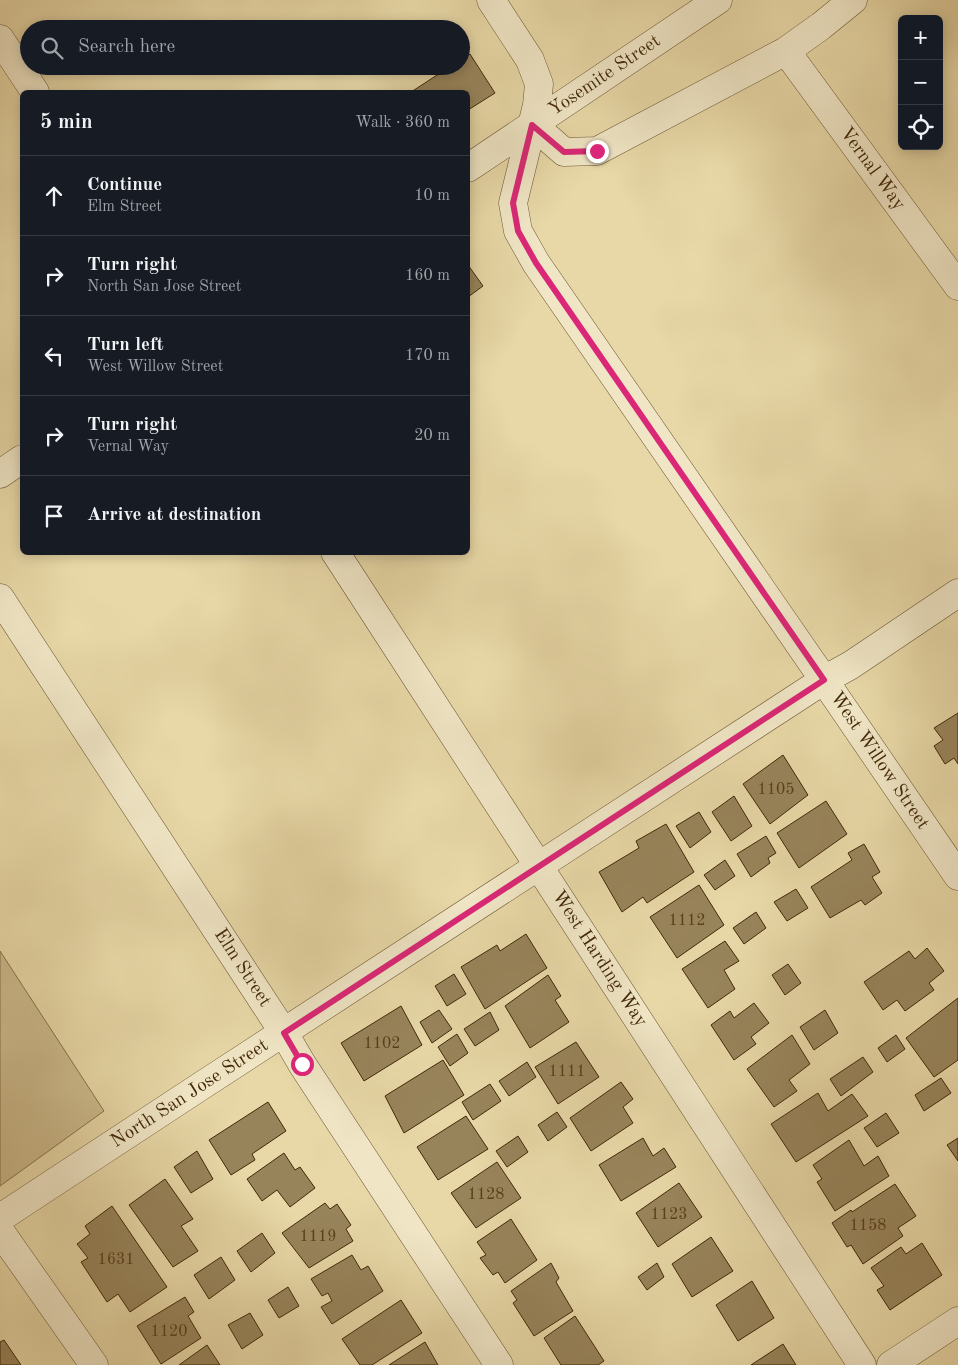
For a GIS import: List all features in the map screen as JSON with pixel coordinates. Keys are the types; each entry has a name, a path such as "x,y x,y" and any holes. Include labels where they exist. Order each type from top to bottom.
{"street":[{"name":"West Willow Street","path":"491,0 530,60 539,84 537,105 513,203 518,231 542,271 958,876"},
{"name":"Yosemite Street","path":"470,167 718,0"},
{"path":"532,125 564,152 597,151 786,51 853,0"},
{"path":"0,39 20,69"},
{"name":"Vernal Way","path":"786,51 958,286"},
{"path":"24,75 34,90"},
{"path":"0,474 20,460"},
{"name":"West Harding Way","path":"337,555 862,1365"},
{"name":"North San Jose Street","path":"0,1218 958,594"},
{"name":"Elm Street","path":"0,598 498,1365"},
{"path":"0,1231 94,1365"},
{"path":"891,1365 958,1321"}],"shaded area":[{"path":"0,951 104,1111 0,1186"}],"building":[{"path":"470,54 495,93 470,109 470,90 414,90 437,75 470,75"},
{"path":"470,268 483,286 470,296"},
{"path":"958,713 958,764 954,758 945,764 934,746 943,740 934,728"},
{"path":"783,755 808,795 770,824 743,784"},
{"path":"734,796 752,826 731,841 712,812"},
{"path":"826,801 847,834 799,868 777,833"},
{"path":"699,812 711,832 690,848 676,826"},
{"path":"666,824 694,872 647,903 643,897 622,912 599,872 639,848 636,841"},
{"path":"766,836 776,853 768,858 770,863 751,877 737,854"},
{"path":"864,844 880,872 872,877 882,893 865,905 861,900 830,918 811,887 852,860 848,853"},
{"path":"725,860 735,876 715,890 704,875"},
{"path":"699,885 724,925 677,958 650,917"},
{"path":"796,889 808,908 787,921 774,902"},
{"path":"756,912 766,928 744,944 733,928"},
{"path":"526,934 547,968 485,1009 461,967 497,945 500,951"},
{"path":"725,941 739,961 724,970 735,989 708,1008 682,969"},
{"path":"927,948 944,971 929,983 934,990 905,1011 897,1000 883,1010 864,982 909,951 915,959"},
{"path":"788,964 801,983 785,995 772,975"},
{"path":"454,974 466,994 447,1006 435,986"},
{"path":"548,975 561,996 555,1000 569,1022 530,1048 505,1006"},
{"path":"958,998 958,1060 934,1077 906,1038"},
{"path":"754,1003 769,1023 751,1037 756,1044 734,1060 711,1025 730,1011 734,1018"},
{"path":"401,1006 422,1045 364,1081 341,1043"},
{"path":"439,1010 452,1029 432,1043 420,1022"},
{"path":"825,1010 838,1033 814,1050 800,1027"},
{"path":"490,1012 499,1030 475,1046 464,1029"},
{"path":"457,1034 468,1053 450,1066 438,1047"},
{"path":"792,1035 810,1064 789,1080 797,1091 774,1107 747,1069"},
{"path":"896,1035 905,1049 887,1062 878,1048"},
{"path":"576,1042 599,1077 558,1104 535,1067"},
{"path":"863,1057 873,1072 841,1096 830,1079"},
{"path":"443,1060 464,1095 404,1133 385,1096"},
{"path":"527,1062 536,1077 509,1096 499,1081"},
{"path":"941,1078 951,1093 924,1111 915,1095"},
{"path":"621,1082 633,1099 623,1107 633,1123 591,1151 570,1118"},
{"path":"490,1084 501,1101 473,1120 462,1102"},
{"path":"818,1093 828,1111 852,1094 868,1116 796,1162 771,1124"},
{"path":"268,1102 286,1131 252,1154 255,1160 231,1175 209,1140"},
{"path":"557,1112 567,1127 548,1141 538,1125"},
{"path":"886,1113 899,1133 877,1147 864,1128"},
{"path":"466,1116 488,1149 438,1180 417,1147"},
{"path":"518,1136 528,1152 507,1167 496,1151"},
{"path":"643,1138 653,1156 664,1148 676,1167 621,1201 599,1165"},
{"path":"958,1138 958,1161 947,1145"},
{"path":"849,1140 864,1166 878,1156 889,1176 835,1211 817,1182 822,1179 813,1165"},
{"path":"197,1151 213,1179 191,1193 174,1167"},
{"path":"284,1153 295,1170 300,1167 315,1188 290,1207 277,1190 262,1201 247,1179"},
{"path":"497,1162 521,1198 476,1228 451,1193"},
{"path":"165,1179 193,1219 181,1226 198,1251 173,1267 129,1205"},
{"path":"679,1183 702,1217 658,1247 636,1213"},
{"path":"895,1184 916,1216 898,1228 903,1236 863,1264 851,1245 847,1247 832,1223"},
{"path":"325,1203 330,1209 337,1204 351,1225 346,1229 353,1241 309,1268 282,1233"},
{"path":"112,1206 167,1287 130,1312 118,1294 107,1302 81,1262 88,1258 77,1244 90,1234 85,1226"},
{"path":"511,1219 537,1260 505,1283 498,1272 493,1275 480,1258 486,1255 477,1242"},
{"path":"262,1233 275,1253 251,1272 237,1251"},
{"path":"711,1237 733,1271 692,1297 672,1264"},
{"path":"922,1243 942,1275 890,1310 877,1290 884,1286 871,1268 901,1247 906,1254"},
{"path":"352,1255 361,1270 368,1266 383,1291 332,1324 321,1307 332,1301 328,1293 322,1296 311,1279"},
{"path":"221,1257 235,1280 209,1299 194,1275"},
{"path":"551,1263 559,1278 556,1282 573,1311 534,1336 513,1303 517,1300 511,1291"},
{"path":"657,1263 664,1277 647,1290 638,1277"},
{"path":"752,1281 774,1318 738,1341 716,1305"},
{"path":"288,1287 299,1306 279,1318 268,1300"},
{"path":"185,1297 194,1312 188,1316 201,1338 161,1364 137,1326"},
{"path":"401,1300 422,1333 372,1365 360,1365 342,1339"},
{"path":"250,1313 263,1335 242,1349 228,1325"},
{"path":"575,1316 604,1361 598,1365 561,1365 544,1338"},
{"path":"4,1340 21,1365 0,1365 0,1342"},
{"path":"425,1342 438,1365 389,1365"},
{"path":"783,1344 796,1365 751,1365"},
{"path":"207,1345 220,1365 179,1365"}],"route":[{"path":"302,1064 284,1033 824,680 536,263 518,231 513,203 532,125 564,152 597,151"}]}
